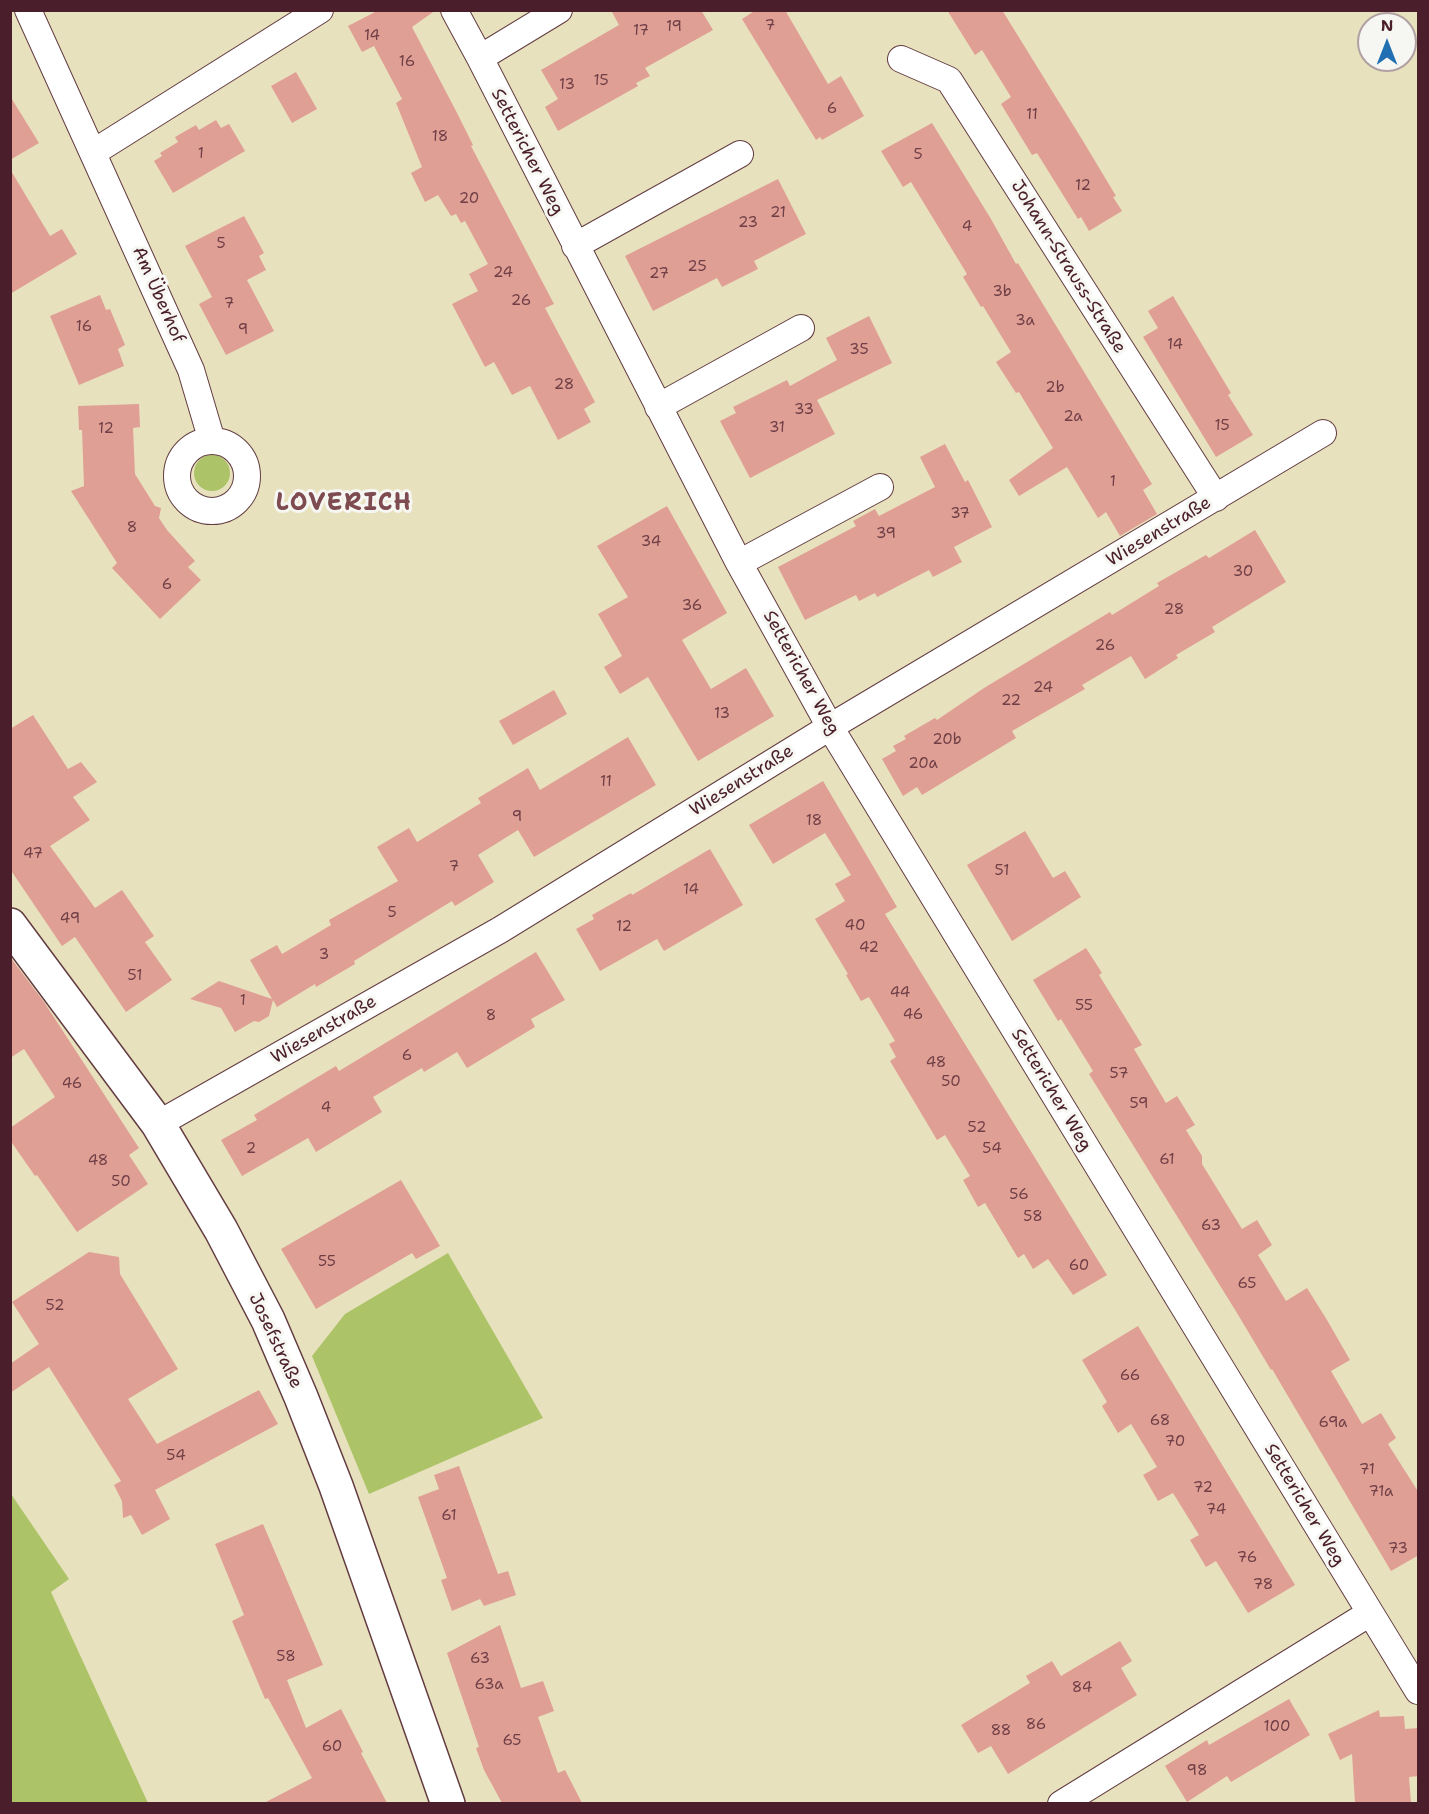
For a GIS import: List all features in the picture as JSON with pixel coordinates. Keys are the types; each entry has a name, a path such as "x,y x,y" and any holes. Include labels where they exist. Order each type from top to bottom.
{"street":[{"name":"Am Überhof","path":"28,10 191,370 212,441"},
{"path":"94,152 320,10"},
{"name":"Settericher Weg","path":"454,10 739,563 830,727 1419,1691"},
{"path":"480,58 559,10"},
{"name":"Johann-Strauss-Straße","path":"901,59 949,80 1216,498"},
{"path":"575,246 740,154"},
{"path":"658,407 801,328"},
{"name":"Wiesenstraße","path":"158,1124 500,930 830,727 1323,433"},
{"path":"739,563 880,487"},
{"name":"Josefstraße","path":"10,925 158,1124 221,1230 268,1320 297,1386 336,1486 448,1803"},
{"path":"1061,1803 1370,1613"}],"green space":[{"path":"212,455 225,460 230,473 225,486 212,491 199,486 194,473 199,460"},
{"path":"448,1253 543,1418 369,1494 312,1356 345,1314"},
{"path":"11,1494 69,1579 51,1592 148,1803 11,1803"}],"building":[{"path":"379,10 436,10 412,27 554,304 545,308 595,402 584,409 591,422 558,440 530,386 512,395 494,362 485,367 452,304 478,291 469,274 488,264 465,221 461,223 456,214 451,216 438,195 425,202 411,173 422,167 396,103 402,99 374,46 362,52 348,26"},
{"path":"611,10 701,10 713,30 645,68 650,76 636,83 638,86 558,131 545,107 558,99 541,70 619,25"},
{"path":"756,10 785,10 828,84 841,76 864,116 822,140 820,137 816,140 742,19"},
{"path":"947,10 1002,10 1116,196 1113,197 1122,211 1089,231 1081,217 1078,219 1037,153 1032,155 1001,104 1011,97 982,50 975,55"},
{"path":"296,72 317,109 292,123 271,86"},
{"path":"10,96 39,143 10,160"},
{"path":"216,120 221,128 229,124 245,151 173,193 154,161 162,156 160,153 178,142 175,137 196,125 199,130"},
{"path":"932,123 1152,484 1143,490 1157,514 1120,536 1106,512 1098,518 1067,467 1019,496 1009,480 1053,448 1019,392 1016,393 996,362 1011,352 963,277 967,274 911,182 903,187 881,151"},
{"path":"10,169 50,236 62,229 77,254 10,294"},
{"path":"778,179 806,234 754,261 758,269 722,287 717,278 653,311 625,256"},
{"path":"244,216 264,253 259,256 266,270 247,280 274,331 226,355 199,304 212,297 185,246"},
{"path":"100,295 106,310 110,309 125,345 118,349 124,366 79,385 50,316"},
{"path":"1173,296 1231,393 1228,395 1253,435 1216,457 1143,337 1158,328 1148,311"},
{"path":"869,316 892,363 817,400 835,434 750,478 720,421 736,413 733,407 787,380 790,386 837,360 826,338"},
{"path":"139,404 140,427 133,428 135,474 155,506 161,508 159,518 167,530 195,561 188,567 201,580 160,619 112,568 117,563 71,491 84,486 82,430 79,430 78,406"},
{"path":"945,444 965,482 968,480 992,527 954,547 962,562 933,577 929,570 877,597 875,593 859,601 856,595 805,620 778,567 856,526 853,521 875,509 879,516 935,487 920,457"},
{"path":"667,506 727,613 682,640 711,689 746,668 774,716 698,761 648,677 620,694 604,667 622,656 598,614 628,597 597,546"},
{"path":"1255,530 1286,582 1212,627 1215,632 1176,655 1178,658 1145,679 1131,656 1082,685 1085,689 1012,731 1016,738 922,795 917,787 903,796 882,759 896,751 893,746 906,739 904,736 935,718 937,720 984,688 1110,612 1112,615 1159,586 1157,583 1206,555 1209,558"},
{"path":"554,690 567,714 513,745 499,721"},
{"path":"33,715 68,769 81,762 97,782 73,797 90,820 50,846 95,908 122,890 154,936 145,942 172,980 126,1012 75,937 62,946 10,869 10,729"},
{"path":"628,737 656,785 534,857 518,830 478,855 494,882 455,906 452,901 316,987 315,984 277,1007 273,1000 269,1016 259,1022 254,1021 235,1032 221,1008 190,999 219,981 272,999 250,960 277,945 282,954 331,925 329,920 398,881 377,847 409,828 417,842 481,803 478,798 528,768 540,790"},
{"path":"823,781 897,907 885,914 1107,1275 1073,1295 1048,1259 1033,1269 1024,1254 1018,1258 985,1203 978,1207 963,1180 970,1176 945,1135 937,1140 890,1061 896,1057 889,1044 895,1041 869,997 861,1001 846,975 848,974 815,919 845,901 835,884 851,875 825,833 773,864 749,825"},
{"path":"1025,831 1053,878 1065,871 1081,897 1012,941 967,865"},
{"path":"710,849 743,905 664,951 657,939 600,971 576,929 594,919 592,915 631,893 632,895"},
{"path":"1086,948 1102,973 1099,975 1142,1045 1134,1049 1166,1103 1177,1096 1195,1125 1186,1130 1202,1156 1202,1164 1242,1229 1257,1220 1272,1245 1258,1255 1286,1301 1307,1288 1327,1320 1350,1360 1331,1371 1362,1424 1381,1413 1396,1438 1388,1444 1419,1493 1419,1555 1391,1571 1272,1369 1089,1074 1093,1071 1061,1019 1058,1021 1033,980"},
{"path":"536,952 565,1000 531,1019 535,1027 467,1068 457,1052 424,1072 422,1068 373,1097 382,1112 316,1152 308,1138 242,1176 221,1140 257,1120 254,1115 336,1066 339,1071"},
{"path":"10,957 44,1002 139,1148 129,1155 148,1184 77,1232 10,1140 10,1128 55,1097 24,1049 10,1058"},
{"path":"401,1180 440,1246 416,1259 412,1253 316,1309 281,1249"},
{"path":"89,1252 119,1257 120,1274 178,1369 128,1399 157,1444 259,1390 278,1424 155,1490 170,1519 142,1535 131,1515 123,1518 122,1501 114,1485 121,1481 49,1367 10,1393 10,1364 39,1344 12,1302"},
{"path":"1138,1326 1295,1585 1248,1613 1216,1561 1206,1567 1190,1540 1199,1535 1173,1493 1158,1501 1143,1475 1157,1467 1131,1424 1118,1433 1102,1406 1107,1402 1082,1360"},
{"path":"459,1466 498,1574 508,1571 516,1595 484,1606 480,1599 452,1611 441,1580 447,1578 418,1497 439,1489 434,1475"},
{"path":"263,1524 323,1665 287,1680 306,1728 341,1709 387,1803 264,1803 312,1778 268,1698 265,1699 232,1621 244,1615 215,1544"},
{"path":"500,1625 521,1688 543,1681 554,1711 538,1717 558,1773 565,1770 582,1803 502,1803 484,1770 476,1748 479,1747 447,1653"},
{"path":"1120,1641 1132,1661 1121,1668 1137,1695 1008,1774 991,1746 978,1753 961,1725 1030,1683 1026,1676 1052,1661 1061,1676"},
{"path":"1289,1699 1310,1735 1231,1782 1227,1776 1187,1802 1165,1766 1207,1740 1209,1745"},
{"path":"1379,1710 1380,1717 1404,1716 1405,1729 1419,1728 1419,1776 1409,1777 1411,1803 1355,1803 1352,1754 1340,1760 1328,1734"}],"district":[{"name":"LOVERICH","path":"344,504"}]}
